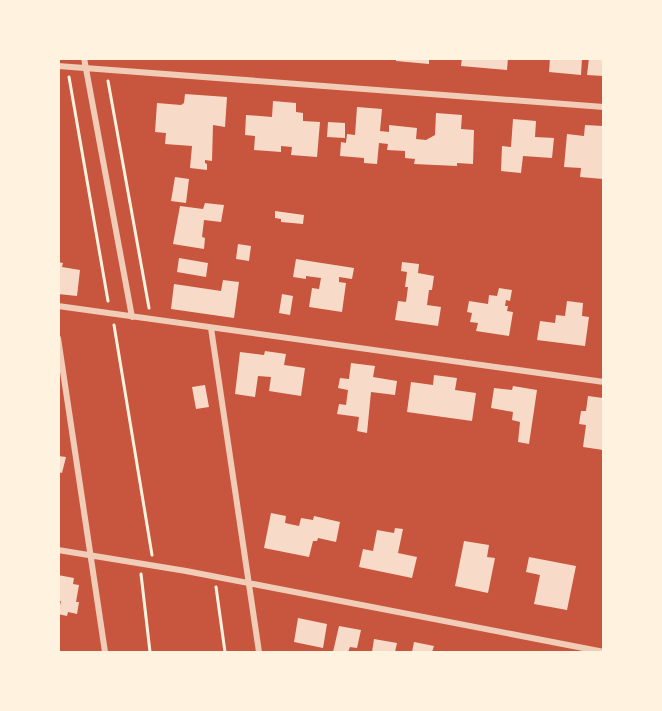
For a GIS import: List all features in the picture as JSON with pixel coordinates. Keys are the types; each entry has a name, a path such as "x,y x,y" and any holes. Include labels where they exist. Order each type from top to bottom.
{"street":[{"path":"84,58 132,317"},
{"path":"58,66 603,107"},
{"path":"58,306 603,382"},
{"path":"211,328 259,652"},
{"path":"58,339 105,652"},
{"path":"58,550 250,583 603,652"}],"path":[{"path":"67,67 106,295 112,314 154,566"},
{"path":"106,69 151,320"},
{"path":"139,564 150,652"},
{"path":"215,577 225,652"}],"building":[{"path":"396,58 429,58 429,64 396,61"},
{"path":"462,58 508,58 507,70 461,66"},
{"path":"550,58 582,58 581,75 549,72"},
{"path":"589,58 603,58 603,76 587,75"},
{"path":"185,94 227,97 225,127 213,125 212,161 205,160 207,170 190,168 192,146 165,144 166,133 155,132 157,103 181,105 184,103"},
{"path":"273,101 296,103 296,112 303,113 303,121 320,122 317,157 291,155 292,147 281,146 281,152 254,150 255,136 245,135 246,115 272,117"},
{"path":"357,107 382,109 380,131 389,132 389,125 417,128 416,139 426,140 435,135 436,113 462,115 461,129 474,130 473,164 457,163 457,166 414,164 415,159 405,158 405,151 387,150 388,144 379,143 377,164 364,163 364,158 340,156 341,142 346,143 347,134 355,135"},
{"path":"513,119 536,121 535,137 554,138 552,158 523,156 521,173 501,171 502,146 511,147"},
{"path":"328,122 345,123 345,138 327,137"},
{"path":"585,125 603,126 603,179 580,177 581,168 564,167 567,134 584,136"},
{"path":"175,177 189,179 186,203 171,201"},
{"path":"205,203 224,205 221,222 204,220 202,237 205,238 204,249 173,244 180,206 203,209"},
{"path":"275,211 304,215 303,224 281,222 281,219 275,218"},
{"path":"238,244 251,246 249,261 236,259"},
{"path":"179,258 208,263 206,277 177,272"},
{"path":"296,259 354,268 352,279 339,277 339,282 346,283 342,312 309,307 312,288 319,289 321,278 293,277"},
{"path":"58,262 63,263 62,267 80,270 77,296 58,294"},
{"path":"402,262 419,264 418,273 434,276 427,305 441,307 438,326 395,320 398,301 406,302 408,287 405,287 407,272 401,271"},
{"path":"223,280 239,282 234,318 171,309 174,284 221,291"},
{"path":"499,288 512,290 510,301 506,300 505,306 508,306 507,311 513,312 509,336 476,331 478,323 470,322 472,313 467,312 469,301 488,304 489,295 497,296"},
{"path":"282,294 293,296 290,315 279,313"},
{"path":"567,301 583,303 582,316 589,317 585,346 537,340 540,321 555,323 556,315 565,316"},
{"path":"265,351 286,354 284,365 305,368 301,396 269,391 271,377 258,376 255,397 235,394 240,352 264,355"},
{"path":"351,363 375,366 373,377 397,381 395,395 371,392 367,433 357,431 359,417 337,414 339,404 346,405 348,390 338,388 340,378 349,379"},
{"path":"434,375 457,378 455,390 476,393 472,421 407,412 411,382 433,385"},
{"path":"205,385 209,407 196,409 192,387"},
{"path":"513,386 537,390 529,444 518,442 520,422 512,420 513,412 491,408 494,388 512,390"},
{"path":"588,396 603,398 603,450 583,447 586,425 579,424 581,411 586,411"},
{"path":"58,456 66,457 62,473 58,472"},
{"path":"271,513 286,516 285,523 299,526 301,518 313,520 314,516 340,522 336,542 318,538 317,541 313,541 309,557 264,548"},
{"path":"395,528 403,529 398,553 417,557 412,578 359,567 363,549 373,551 377,530 394,533"},
{"path":"464,541 489,545 487,557 495,558 488,593 455,586"},
{"path":"529,557 576,566 567,610 534,604 540,575 526,572"},
{"path":"58,575 74,578 73,584 79,585 76,602 79,602 77,614 68,612 67,616 58,614 61,601 58,601"},
{"path":"298,618 327,624 323,648 294,642"},
{"path":"339,626 361,630 357,648 350,647 348,652 333,652"},
{"path":"374,639 397,643 395,652 372,652"},
{"path":"414,642 434,646 432,652 412,652"}]}
